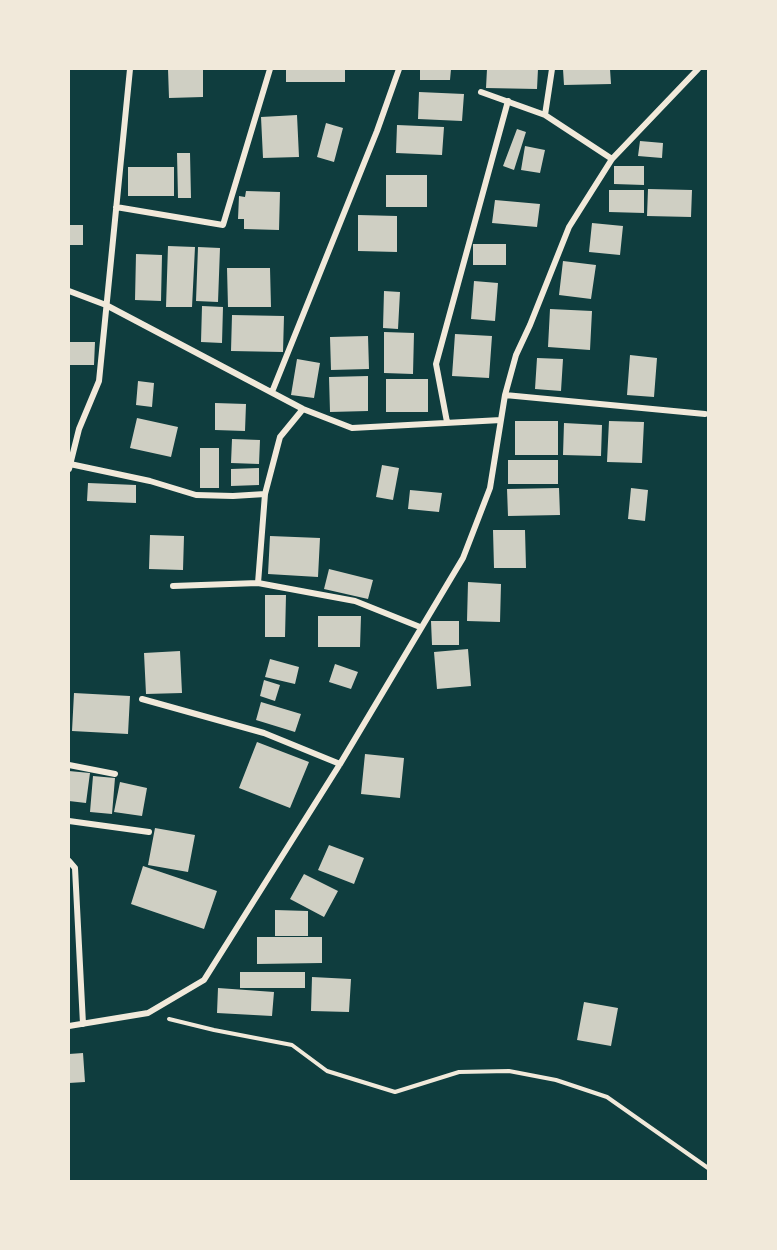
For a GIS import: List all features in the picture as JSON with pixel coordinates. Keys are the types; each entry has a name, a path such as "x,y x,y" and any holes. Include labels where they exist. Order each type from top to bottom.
{"street":[{"path":"130,69 99,381 79,429 70,467 150,481 196,495 265,494"},
{"path":"116,207 223,225 270,69"},
{"path":"272,392 377,131 399,69"},
{"path":"546,115 552,69"},
{"path":"69,1026 148,1013 204,980 340,764 463,558 490,488 505,395 516,355 569,227 612,159 698,69"},
{"path":"481,92 546,115 612,159"},
{"path":"447,422 436,364 508,101"},
{"path":"69,291 106,305 303,409 352,428 501,420"},
{"path":"505,395 705,414"},
{"path":"258,583 265,494 280,437 303,409"},
{"path":"173,586 258,583 355,601 420,627"},
{"path":"142,699 264,733 340,764"},
{"path":"69,765 115,774"},
{"path":"69,821 149,832"},
{"path":"69,861 75,868 83,1024"}],"path":[{"path":"148,1013 214,1030 292,1045 327,1071 395,1092 459,1072 509,1071 556,1080 608,1097 708,1168"}],"building":[{"path":"168,69 203,69 203,97 169,98"},
{"path":"286,69 345,69 345,82 286,82"},
{"path":"420,69 451,69 450,80 420,80"},
{"path":"487,69 538,69 537,89 486,88"},
{"path":"563,69 610,69 611,84 564,85"},
{"path":"419,92 464,94 462,121 418,119"},
{"path":"297,115 299,157 263,158 261,117"},
{"path":"326,123 343,128 334,162 317,157"},
{"path":"397,125 444,127 442,155 396,153"},
{"path":"517,129 526,132 514,170 503,166"},
{"path":"640,141 663,143 662,158 638,156"},
{"path":"525,146 545,150 540,173 521,170"},
{"path":"177,153 190,153 191,198 178,198"},
{"path":"614,166 644,166 644,185 614,184"},
{"path":"128,167 174,167 174,196 128,196"},
{"path":"386,175 427,175 427,207 386,207"},
{"path":"648,189 692,190 691,217 647,216"},
{"path":"609,190 644,190 644,213 609,212"},
{"path":"246,191 280,192 279,230 244,229 244,219 238,219 239,196 245,197"},
{"path":"495,200 540,204 537,227 492,223"},
{"path":"358,215 397,216 397,252 358,251"},
{"path":"592,223 623,226 620,255 589,252"},
{"path":"69,225 83,225 83,245 69,245"},
{"path":"473,244 506,244 506,265 473,265"},
{"path":"168,246 195,247 192,307 166,307"},
{"path":"198,247 220,248 218,302 196,301"},
{"path":"136,254 162,255 161,301 135,300"},
{"path":"563,261 596,265 591,299 559,295"},
{"path":"227,268 270,268 271,307 228,307"},
{"path":"474,281 498,283 495,321 471,319"},
{"path":"384,291 400,292 398,329 383,328"},
{"path":"202,306 223,307 222,343 201,342"},
{"path":"550,309 592,311 590,350 548,347"},
{"path":"232,315 284,316 283,352 231,351"},
{"path":"384,332 414,333 413,374 384,373"},
{"path":"455,334 492,336 489,378 452,376"},
{"path":"368,336 369,369 331,370 330,337"},
{"path":"69,342 95,342 94,365 69,365"},
{"path":"630,355 657,358 654,397 627,395"},
{"path":"537,358 563,359 561,391 535,389"},
{"path":"297,359 320,363 314,398 291,395"},
{"path":"368,376 368,411 330,412 329,377"},
{"path":"386,379 428,379 428,412 386,412"},
{"path":"138,381 154,383 152,407 136,405"},
{"path":"215,403 246,404 245,431 215,430"},
{"path":"137,418 178,427 171,457 130,448"},
{"path":"515,421 558,421 558,455 515,455"},
{"path":"609,421 644,422 642,463 607,462"},
{"path":"564,423 602,425 601,456 563,455"},
{"path":"232,439 260,440 259,464 231,463"},
{"path":"200,448 219,448 219,488 200,488"},
{"path":"508,460 558,460 558,484 508,484"},
{"path":"382,465 399,468 393,500 376,497"},
{"path":"259,468 259,485 231,486 231,469"},
{"path":"88,483 136,485 136,503 87,501"},
{"path":"559,488 560,515 508,516 507,489"},
{"path":"631,488 648,490 645,521 628,519"},
{"path":"410,490 442,493 439,512 408,509"},
{"path":"493,530 525,530 526,568 494,568"},
{"path":"150,535 184,536 183,570 149,569"},
{"path":"270,536 320,538 318,577 268,574"},
{"path":"329,569 373,580 368,599 324,589"},
{"path":"468,582 501,584 500,622 467,621"},
{"path":"265,595 286,595 285,637 265,637"},
{"path":"318,616 361,616 360,647 318,647"},
{"path":"431,621 459,621 459,645 432,645"},
{"path":"468,649 471,686 437,689 434,652"},
{"path":"180,651 182,693 146,694 144,653"},
{"path":"270,659 299,667 295,684 265,677"},
{"path":"335,664 358,672 351,689 329,682"},
{"path":"264,680 280,685 275,701 260,696"},
{"path":"74,693 130,696 128,734 72,731"},
{"path":"261,702 301,714 295,732 256,720"},
{"path":"257,742 309,762 290,808 239,788"},
{"path":"365,754 404,758 400,798 361,794"},
{"path":"69,771 90,773 86,803 69,801"},
{"path":"93,776 115,778 112,814 90,812"},
{"path":"120,782 147,788 142,816 114,812"},
{"path":"155,828 195,835 188,872 148,865"},
{"path":"329,845 364,858 354,884 318,870"},
{"path":"143,866 217,891 204,929 131,904"},
{"path":"304,874 338,891 324,917 290,899"},
{"path":"275,910 308,911 308,936 275,936"},
{"path":"257,937 322,937 322,963 257,964"},
{"path":"240,972 305,972 305,988 240,988"},
{"path":"312,977 351,979 349,1012 311,1011"},
{"path":"218,988 274,992 272,1016 217,1013"},
{"path":"584,1002 618,1008 611,1046 577,1040"},
{"path":"83,1053 85,1082 69,1083 69,1054"}]}
